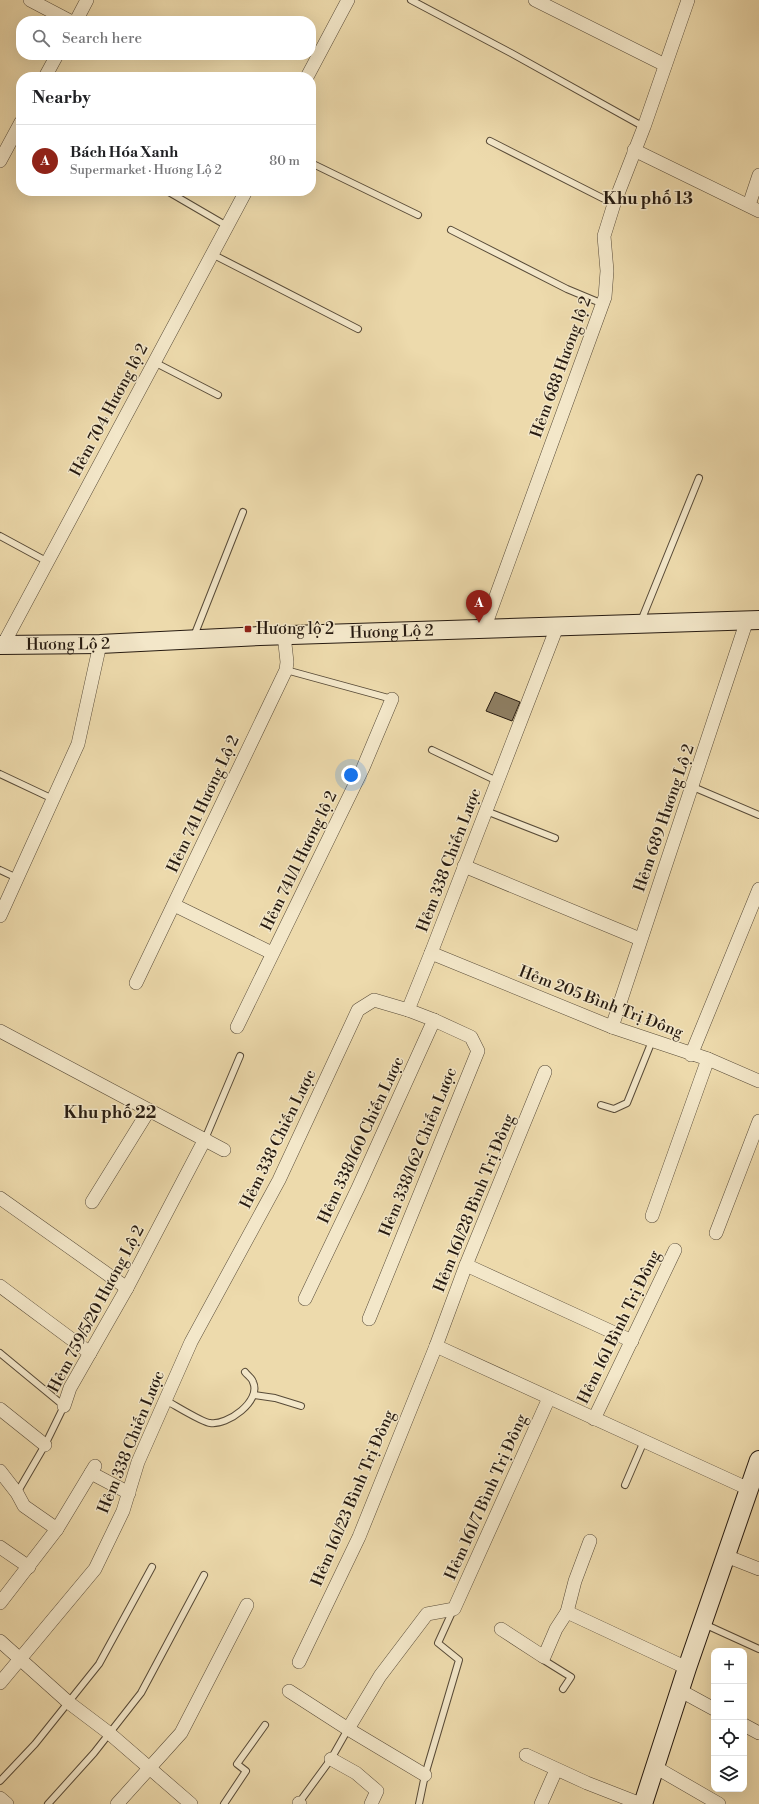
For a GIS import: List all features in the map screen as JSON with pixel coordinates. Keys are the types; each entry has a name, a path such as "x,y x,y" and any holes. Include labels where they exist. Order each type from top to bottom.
{"main road":[{"name":"Hương Lộ 2","path":"2,645 100,644 284,635 753,620"},
{"path":"642,1804 759,1460"}],"street":[{"path":"30,0 60,16"},
{"path":"79,16 87,0"},
{"path":"316,59 348,0"},
{"path":"535,0 665,65"},
{"name":"Hẻm 688 Hương lộ 2","path":"484,629 606,297 607,271 604,236 614,204 644,127 688,0"},
{"path":"48,72 54,60"},
{"path":"309,72 315,60"},
{"path":"0,161 16,131"},
{"path":"634,150 754,208 759,175"},
{"name":"Hẻm 704 Hương lộ 2","path":"2,645 48,562 243,196"},
{"name":"Hẻm 689 Hương Lộ 2","path":"612,1027 640,939 753,620"},
{"name":"Hẻm 338 Chiến Lược","path":"0,1683 94,1569 123,1511 138,1462 191,1342 279,1180 358,1010 374,1000 408,1010 557,627"},
{"name":"Hẻm 741 Hương Lộ 2","path":"136,983 286,670 287,662 284,635"},
{"path":"0,916 78,744 100,644"},
{"name":"Hẻm 741/1 Hương lộ 2","path":"237,1027 363,768 392,699"},
{"path":"464,866 640,939"},
{"path":"691,1055 759,889"},
{"path":"174,905 272,953"},
{"name":"Hẻm 205 Bình Trị Đông","path":"431,953 612,1027 708,1060 759,1081"},
{"path":"408,1010 434,1020"},
{"name":"Hẻm 338/160 Chiến Lược","path":"305,1299 358,1188 434,1020"},
{"name":"Hẻm 338/162 Chiến Lược","path":"369,1319 478,1051 471,1037 434,1020"},
{"path":"0,1031 224,1150"},
{"path":"652,1216 708,1060"},
{"name":"Hẻm 161/28 Bình Trị Đông","path":"436,1346 466,1265 545,1072"},
{"path":"92,1202 149,1110"},
{"path":"716,1233 759,1120"},
{"name":"Hẻm 759/5/20 Hương Lộ 2","path":"64,1406 70,1388 126,1288 205,1139"},
{"path":"0,1198 126,1288"},
{"name":"Hẻm 161 Bình Trị Đông","path":"594,1419 675,1250"},
{"path":"466,1265 632,1341"},
{"path":"0,1286 90,1353"},
{"name":"Hẻm 161 Bình Trị Đông","path":"436,1346 749,1489"},
{"name":"Hẻm 161/23 Bình Trị Đông","path":"299,1662 359,1537 436,1346"},
{"name":"Hẻm 161/7 Bình Trị Đông","path":"454,1609 549,1398"},
{"path":"0,1409 45,1445"},
{"path":"0,1603 57,1529 93,1470 129,1493"},
{"path":"0,1471 17,1493 24,1506 57,1529"},
{"path":"501,1629 544,1656 556,1629 567,1612 575,1581 590,1541"},
{"path":"0,1547 29,1567"},
{"path":"726,1556 759,1569"},
{"path":"117,1804 181,1733 247,1605"},
{"path":"348,1729 380,1676 427,1614 454,1609"},
{"path":"567,1612 687,1668"},
{"path":"0,1641 68,1702 109,1734 191,1804"},
{"path":"289,1691 348,1729 425,1775"},
{"path":"681,1691 711,1707"},
{"path":"747,1727 759,1733"},
{"path":"526,1755 556,1770 642,1804"},
{"path":"331,1759 356,1773 377,1791 371,1804"},
{"path":"655,1767 719,1804"},
{"path":"541,1804 556,1770"},
{"path":"0,1798 7,1804"}],"lane":[{"path":"411,0 512,53 644,127"},
{"path":"490,141 614,204"},
{"path":"316,165 418,215"},
{"path":"176,196 227,226"},
{"path":"451,230 567,289 603,304"},
{"path":"212,254 358,329"},
{"path":"154,362 218,395"},
{"path":"639,624 699,478"},
{"path":"192,640 243,512"},
{"path":"0,536 48,562"},
{"name":"Hẻm 741/1 Hương lộ 2","path":"286,670 392,699"},
{"path":"432,750 497,781"},
{"path":"0,774 53,799"},
{"path":"693,787 759,815"},
{"path":"486,811 555,838"},
{"path":"0,870 17,878"},
{"path":"601,1105 614,1109 627,1103 652,1041"},
{"path":"205,1139 240,1056"},
{"path":"0,1354 64,1406"},
{"path":"166,1400 210,1424 229,1419 244,1409 254,1395 254,1382 245,1372"},
{"path":"254,1395 275,1398 301,1406"},
{"name":"Hẻm 759/5/20 Hương Lộ 2","path":"17,1493 45,1445 64,1406"},
{"path":"625,1485 644,1441"},
{"path":"0,1782 35,1744 99,1664 152,1568"},
{"path":"48,1804 94,1753 141,1693 204,1575"},
{"path":"419,1804 425,1775 459,1660 438,1643 454,1609"},
{"path":"703,1623 759,1649"},
{"path":"544,1656 542,1660 571,1677 563,1689"},
{"path":"224,1804 246,1771 237,1764 266,1725"},
{"path":"299,1804 331,1759 348,1729"}],"building":[{"path":"495,692 520,702 512,721 486,711"}],"place":[{"name":"Bách Hóa Xanh","path":"479,623"},
{"name":"Hương lộ 2","path":"248,629"}],"district":[{"name":"Khu phố 13","path":"648,199"},
{"name":"Khu phố 22","path":"110,1113"}]}
